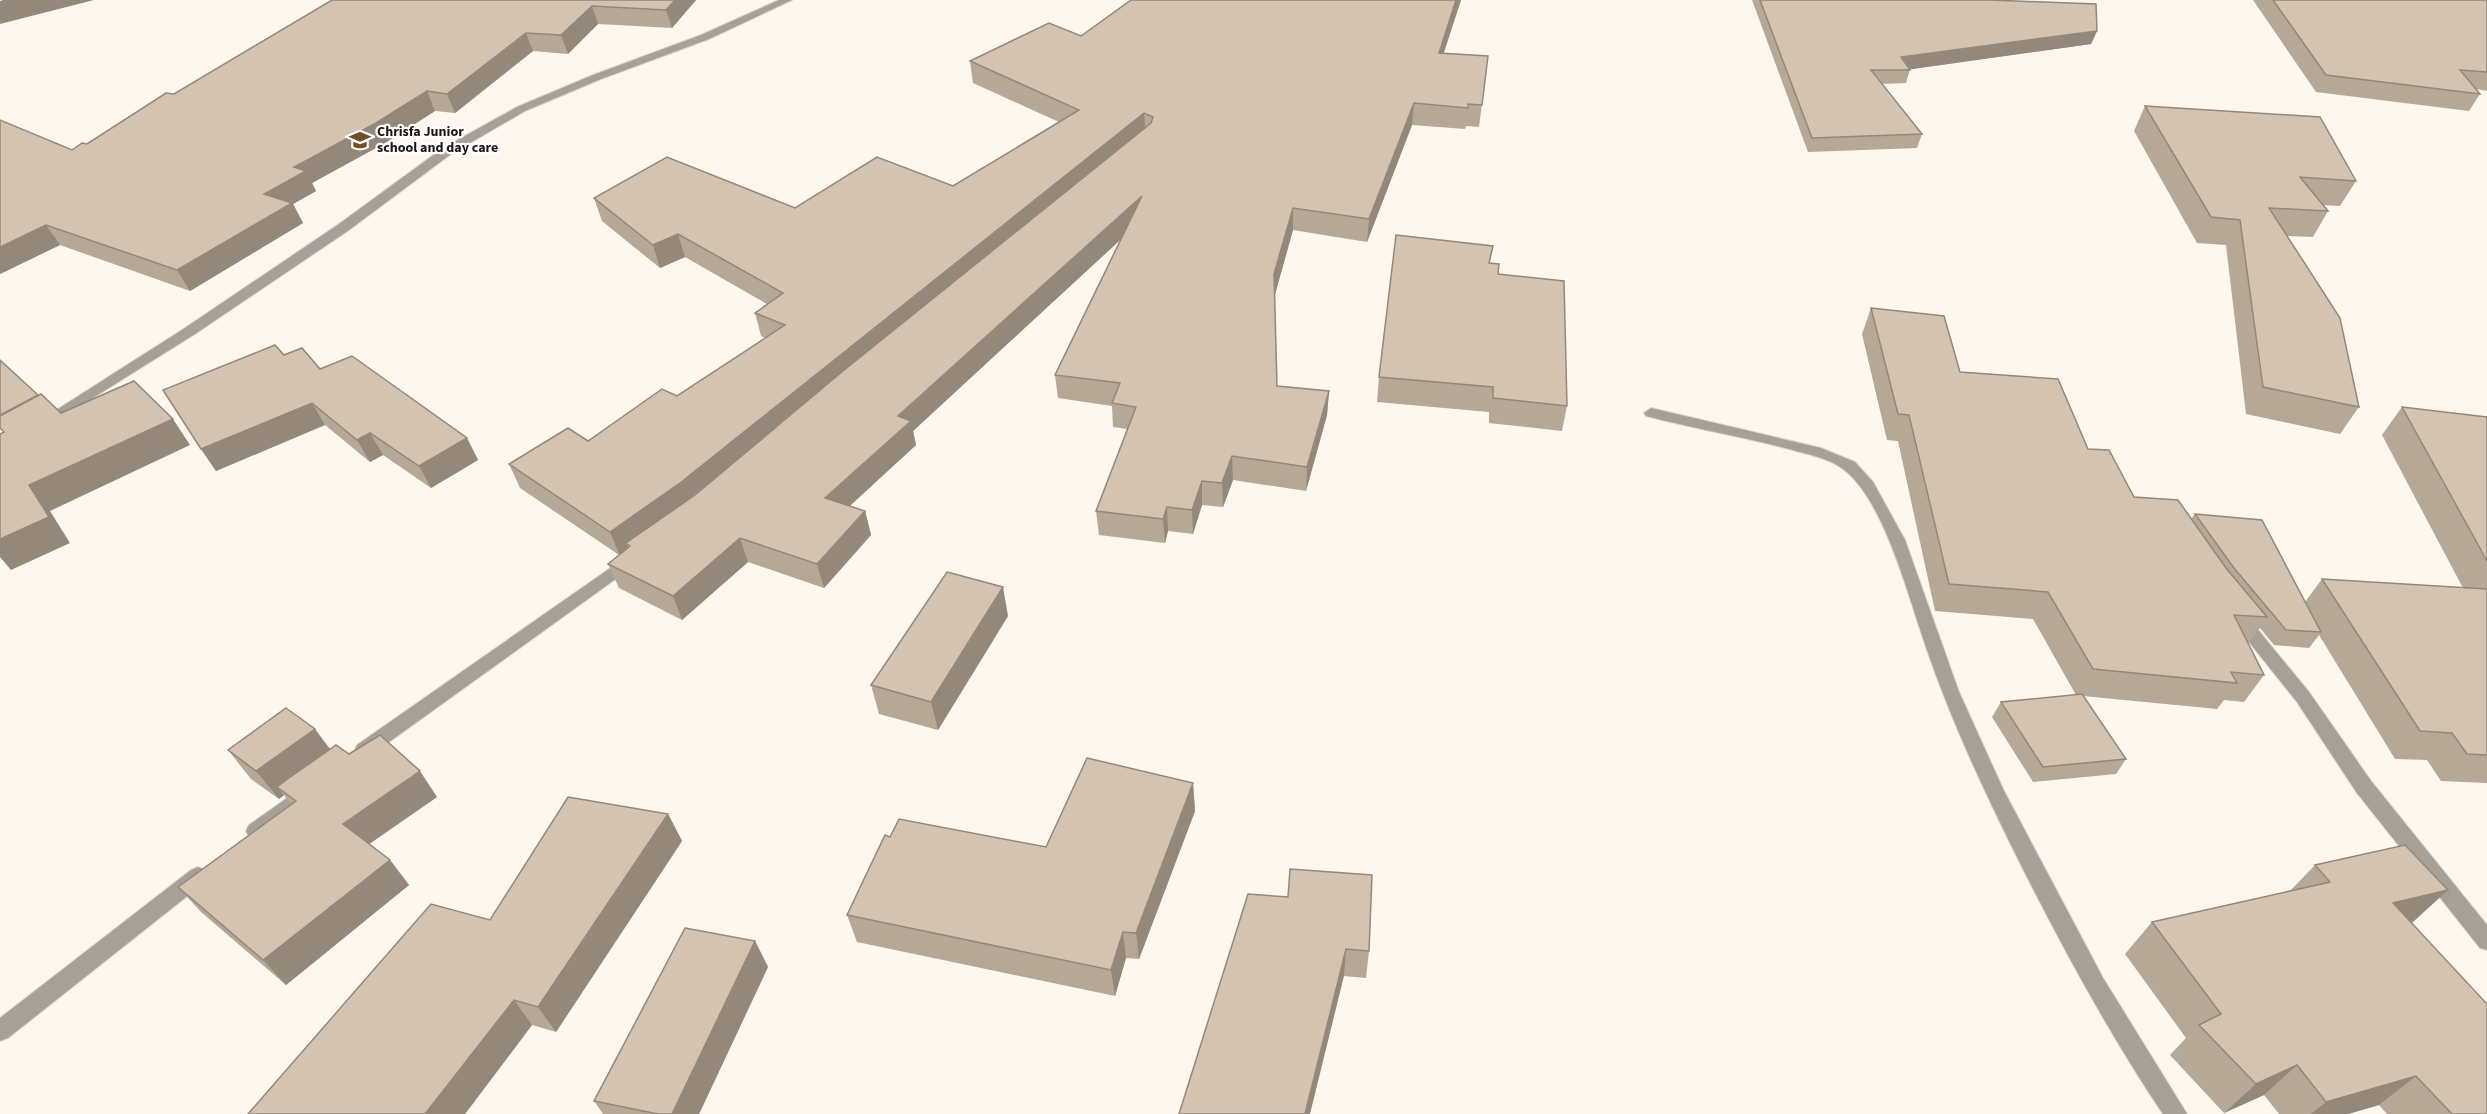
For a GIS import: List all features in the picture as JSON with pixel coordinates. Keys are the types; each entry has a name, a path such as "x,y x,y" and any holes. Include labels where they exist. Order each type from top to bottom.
{"street":[{"path":"29,430 190,331 344,227 456,146 521,109 597,77 705,37 787,0"},
{"path":"1651,413 1808,450 1848,464 1869,488 1889,522 1950,693 2005,812 2078,958 2140,1063 2176,1114"},
{"path":"349,761 648,548"},
{"path":"2229,606 2303,697 2364,787 2487,941"},
{"path":"245,840 320,782"},
{"path":"0,1031 207,869"}],"building":[{"path":"332,0 675,0 666,10 592,6 561,35 526,33 447,94 427,91 376,123 294,167 306,171 264,194 292,203 177,270 46,225 0,247 0,120 72,150 82,143 87,144 166,93 174,94"},
{"path":"1131,0 1456,0 1439,53 1488,56 1482,105 1468,104 1468,108 1414,103 1369,219 1293,208 1274,274 1277,386 1329,391 1307,467 1232,456 1222,483 1202,481 1192,510 1167,507 1163,519 1096,511 1136,407 1112,403 1120,383 1055,375 1142,196 898,416 911,421 825,498 865,511 817,564 740,538 673,596 608,564 630,546 626,543 695,495 843,371 1151,123 1153,117 1144,113 680,483 610,532 509,464 568,428 588,441 662,389 677,396 785,325 755,313 783,293 678,234 653,245 594,198 667,157 795,208 877,157 953,186 1079,110 970,61 1049,23 1081,36"},
{"path":"1760,0 1990,0 2096,4 2097,31 1901,57 1910,70 1871,70 1922,134 1812,138"},
{"path":"2273,0 2487,0 2487,72 2460,70 2480,94 2326,75"},
{"path":"2145,106 2320,117 2356,181 2300,177 2328,211 2269,208 2340,318 2359,407 2263,387 2240,220 2211,217"},
{"path":"1396,235 1493,246 1489,263 1499,264 1498,274 1564,281 1567,406 1493,398 1493,387 1379,377"},
{"path":"1871,308 1944,316 1960,372 2058,379 2088,449 2109,450 2134,497 2178,500 2226,568 2267,617 2234,615 2264,675 2231,672 2237,683 2093,669 2048,592 1949,584 1909,415 1898,414"},
{"path":"275,345 284,355 302,348 320,369 352,356 467,438 419,466 370,433 357,440 312,403 201,449 163,390"},
{"path":"0,360 38,395 0,415"},
{"path":"134,381 173,419 29,485 49,517 0,539 0,434 4,432 0,428 0,416 41,394 61,413"},
{"path":"2402,407 2487,417 2487,561"},
{"path":"2195,514 2262,520 2321,632 2286,630 2234,568"},
{"path":"947,572 1003,587 931,702 871,685"},
{"path":"2322,579 2487,589 2487,755 2467,754 2452,733 2420,731"},
{"path":"2082,694 2126,759 2043,767 2001,702"},
{"path":"286,708 315,729 256,771 228,750"},
{"path":"380,735 420,771 343,824 390,860 263,960 178,887 296,801 277,787 336,745 349,754"},
{"path":"1087,758 1193,783 1136,933 1123,932 1111,970 847,915 885,835 890,837 899,819 1046,847"},
{"path":"568,797 668,814 538,1007 514,1000 425,1114 248,1114 431,904 490,920"},
{"path":"2405,845 2448,890 2393,903 2487,1004 2487,1114 2452,1114 2416,1076 2326,1102 2297,1065 2256,1084 2199,1025 2221,1014 2152,922 2330,882 2315,865"},
{"path":"1290,869 1372,875 1369,951 1346,949 1305,1114 1179,1114 1248,894 1288,897"},
{"path":"685,928 755,941 672,1114 658,1114 594,1101"}],"place":[{"name":"Chrisfa Junior school and day care","path":"360,140"}]}
